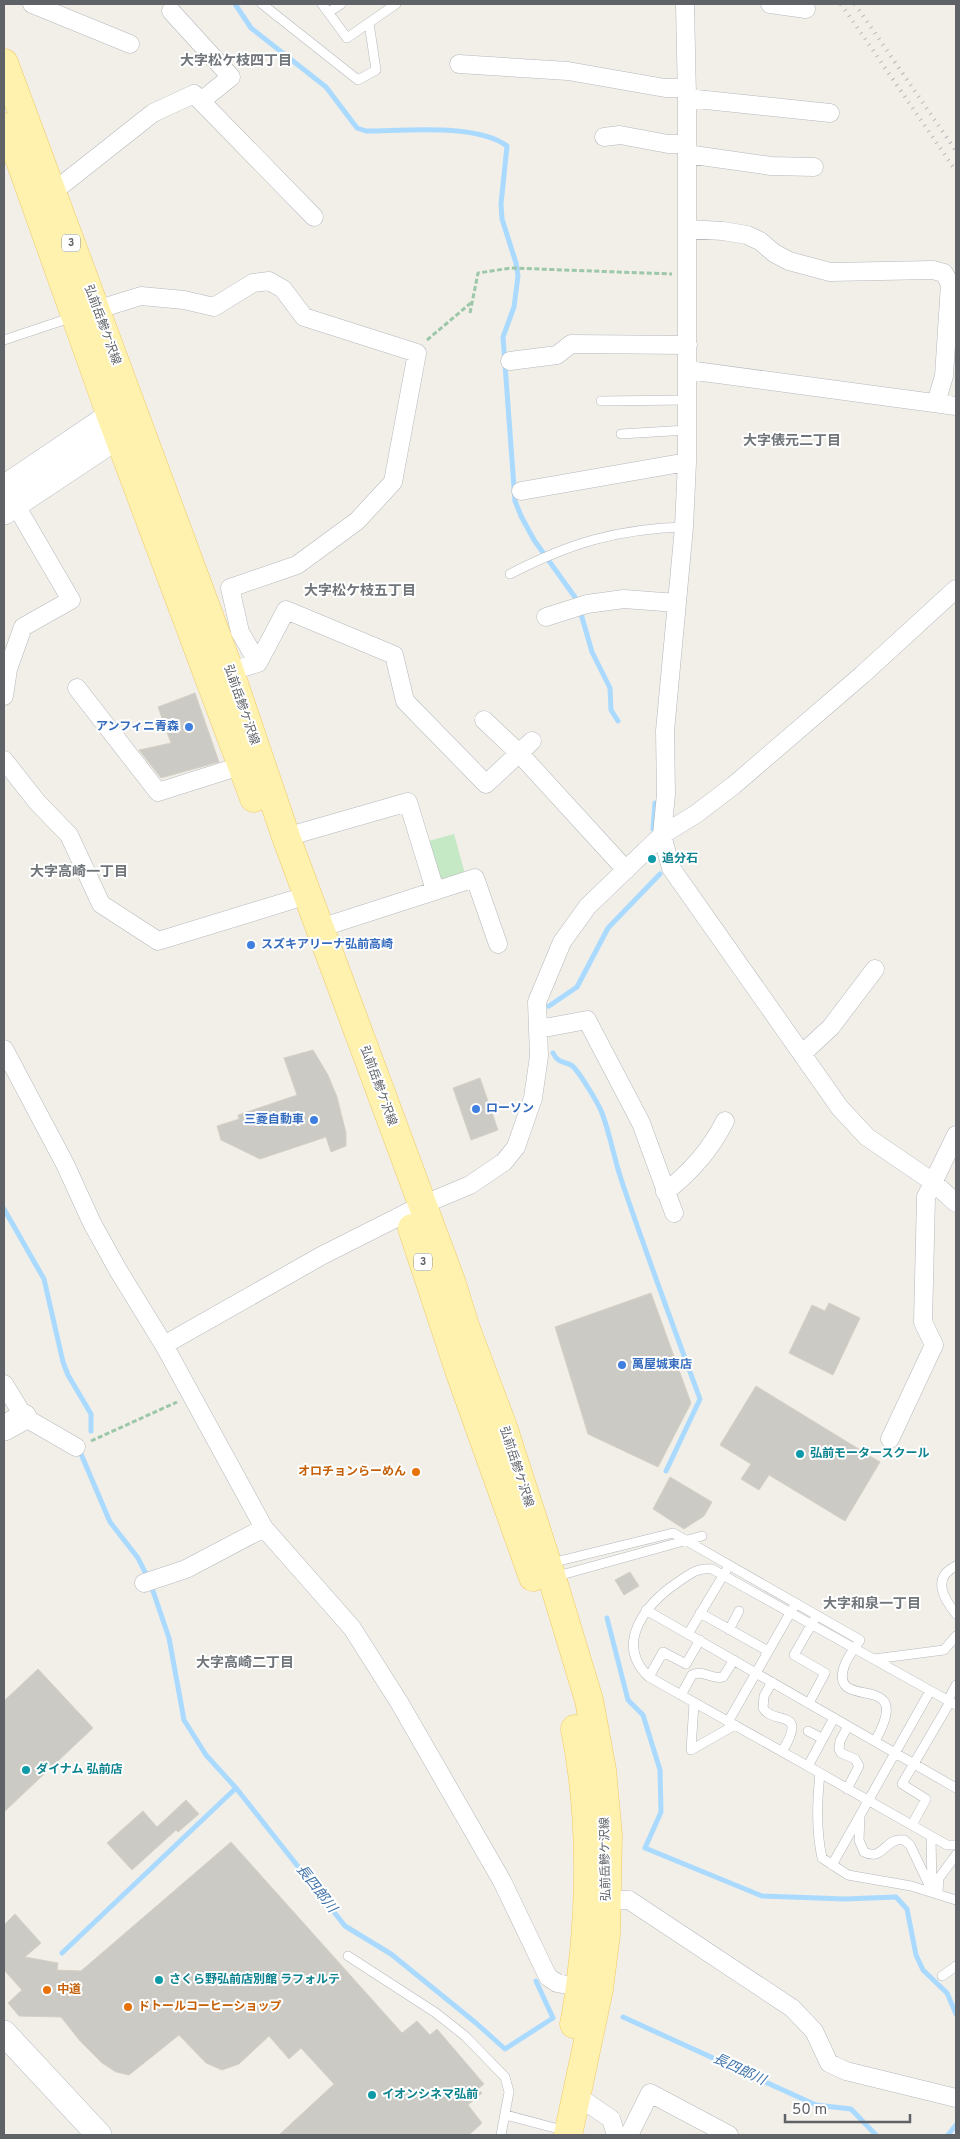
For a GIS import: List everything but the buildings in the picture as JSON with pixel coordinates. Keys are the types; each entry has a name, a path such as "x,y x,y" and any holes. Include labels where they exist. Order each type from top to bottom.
{"main road":[{"name":"弘前岳鰺ケ沢線","path":"4,63 53,192 86,313"},
{"name":"3","path":"4,114 86,313 124,419"},
{"name":"弘前岳鰺ケ沢線","path":"124,419 251,763 286,837 320,928 415,1209 503,1427 541,1573 589,1700 602,1770 608,1835 598,1900 590,1989 576,2095 559,2132"},
{"name":"3","path":"251,763 292,900 415,1209"},
{"name":"3","path":"559,2132 576,2013 590,1989"}],"street":[{"path":"32,4 130,44"},
{"path":"685,4 688,229 687,430 684,527 665,731 666,794 662,835 671,868 840,1108 867,1137 933,1182 956,1204"},
{"path":"770,4 806,9"},
{"path":"171,11 231,77 201,101"},
{"path":"459,64 568,71 687,93 830,113"},
{"path":"53,192 154,113 194,94 314,216"},
{"path":"604,137 620,135 771,166 814,167"},
{"path":"688,229 723,231 747,235 760,241 774,253 789,261 830,272 933,270 944,273 950,284 945,367 936,403"},
{"path":"86,313 142,296 184,300 214,307 253,283 269,281 283,289 304,317 417,353 394,482 356,521 297,565 230,588 240,632 258,663"},
{"path":"510,361 534,360 557,355 571,344 688,345"},
{"path":"688,370 956,406"},
{"path":"4,696 8,669 23,627 71,600 7,501 124,419"},
{"path":"521,491 686,462"},
{"path":"164,1345 321,1256 470,1184 504,1162 516,1147 533,1098 539,1056 537,1002 562,942 588,906 662,835 696,814 734,785 862,675 956,589"},
{"path":"546,616 587,604 624,599 677,603"},
{"path":"219,675 258,663 286,610 394,655 405,701 486,784 526,747"},
{"path":"77,688 158,792 251,763"},
{"path":"484,720 526,747 626,870"},
{"path":"4,760 37,802 69,835 101,904 158,941 292,900"},
{"path":"286,837 408,802 434,890"},
{"path":"320,928 475,878 498,944"},
{"path":"802,1054 831,1027 875,970"},
{"path":"539,1029 587,1020 641,1123 674,1213"},
{"path":"4,1049 65,1164 92,1223 164,1345 264,1528 358,1636 404,1710 502,1881 548,1977 557,1983 590,1989"},
{"path":"665,1192 688,1172 716,1139 725,1121"},
{"path":"890,1439 934,1345 923,1322 926,1197 956,1135"},
{"path":"4,1384 14,1422 76,1447"},
{"path":"144,1583 186,1569 264,1528"},
{"path":"598,1900 629,1900 792,2008 814,2031 829,2063 846,2071 956,2098"},
{"path":"4,2033 99,2135"},
{"path":"576,2095 611,2119 621,2134 650,2093 729,2135"}],"lane":[{"path":"262,4 358,80 376,70 368,23"},
{"path":"322,4 347,38 396,4"},
{"path":"329,12 341,4"},
{"path":"4,340 86,313"},
{"path":"601,401 687,400"},
{"path":"621,434 687,430"},
{"path":"510,574 545,557 615,533 651,528 684,527"},
{"path":"541,1573 673,1533 860,1640 844,1668 843,1680 847,1688 853,1692 873,1693 884,1702 886,1709 884,1724 875,1741"},
{"path":"541,1573 702,1536"},
{"path":"688,1634 729,1565"},
{"path":"956,1566 950,1569 944,1578 942,1588 944,1598 956,1614"},
{"path":"953,1704 712,1569 702,1568 667,1590 646,1610 639,1621 634,1647 643,1671 649,1676 681,1696 947,1845 956,1845"},
{"path":"694,1703 691,1750 731,1723 756,1672 795,1603"},
{"path":"646,1610 956,1788"},
{"path":"729,1630 739,1611"},
{"path":"700,1613 768,1651"},
{"path":"808,1703 825,1673 794,1655 817,1615"},
{"path":"874,1659 944,1650 956,1636"},
{"path":"649,1676 663,1652 686,1664 700,1640"},
{"path":"681,1696 692,1675 700,1672 713,1678 723,1677 734,1660"},
{"path":"772,1682 764,1696 763,1708 770,1715 786,1718 792,1727 782,1752"},
{"path":"912,1825 926,1799 902,1784 953,1704 956,1685"},
{"path":"832,1864 930,1690"},
{"path":"808,1766 834,1718"},
{"path":"847,1788 858,1766 855,1759 841,1753 839,1749 840,1741 848,1726"},
{"path":"808,1731 823,1739"},
{"path":"820,1773 816,1807 817,1832 822,1858 848,1875 939,1894 956,1900"},
{"path":"861,1813 859,1840 861,1849 873,1856 881,1852 892,1841 904,1840 910,1845 939,1894"},
{"path":"931,1836 939,1894"},
{"path":"939,1894 937,1888 939,1878 956,1855"},
{"path":"939,1894 956,1895"},
{"path":"348,1956 436,2013 465,2036 505,2077 510,2092 501,2135"},
{"path":"942,1976 956,1966"},
{"path":"506,2115 559,2132"}],"path":[{"path":"470,313 478,273 523,268 688,275"},
{"path":"417,353 429,336 472,302"},
{"path":"76,1447 191,1396"}],"green space":[{"path":"454,834 465,874 440,881 429,841"}],"waterway":[{"path":"235,4 251,28 326,87 357,128 366,131 459,131 478,134 507,146 501,204 502,219 516,263 518,276 514,307 503,337 515,501 534,540 577,600 592,652 610,688 611,710 618,721"},
{"path":"653,829 655,803"},
{"path":"549,1006 577,987 608,928 660,874"},
{"path":"553,1053 559,1060 574,1068 602,1113 630,1207 700,1399 666,1471"},
{"path":"4,1209 44,1279 63,1362 68,1375 91,1414 91,1431"},
{"path":"81,1454 110,1522 138,1558 145,1572"},
{"name":"長四郎川","path":"153,1591 169,1638 184,1720 206,1755 236,1788 345,1926 391,1954 505,2049 553,2018 536,1981"},
{"path":"607,1618 628,1700 643,1715 660,1770 661,1812 645,1848 762,1896 845,1899 896,1897 907,1909 916,1955 923,1970 947,1993 956,2014"},
{"path":"62,1953 236,1788"},
{"name":"長四郎川","path":"623,2017 816,2105 851,2109 876,2135"},
{"name":"長四郎川","path":"948,2135 956,2125"}],"railway":[{"path":"841,4 956,171"},
{"path":"855,4 956,151"}],"place":[{"name":"アンフィニ青森","path":"189,727"},
{"name":"追分石","path":"652,859"},
{"name":"スズキアリーナ弘前高崎","path":"251,945"},
{"name":"ローソン","path":"476,1109"},
{"name":"三菱自動車","path":"314,1120"},
{"name":"萬屋城東店","path":"622,1365"},
{"name":"弘前モータースクール","path":"800,1454"},
{"name":"オロチョンらーめん","path":"416,1472"},
{"name":"ダイナム 弘前店","path":"26,1770"},
{"name":"さくら野弘前店別館 ラフォルテ","path":"159,1980"},
{"name":"中道","path":"47,1990"},
{"name":"ドトールコーヒーショップ","path":"128,2007"},
{"name":"イオンシネマ弘前","path":"372,2095"}],"district":[{"name":"大字松ケ枝四丁目","path":"236,61"},
{"name":"大字俵元二丁目","path":"792,441"},
{"name":"大字松ケ枝五丁目","path":"360,591"},
{"name":"大字高崎一丁目","path":"79,872"},
{"name":"大字和泉一丁目","path":"872,1604"},
{"name":"大字高崎二丁目","path":"245,1663"}]}
